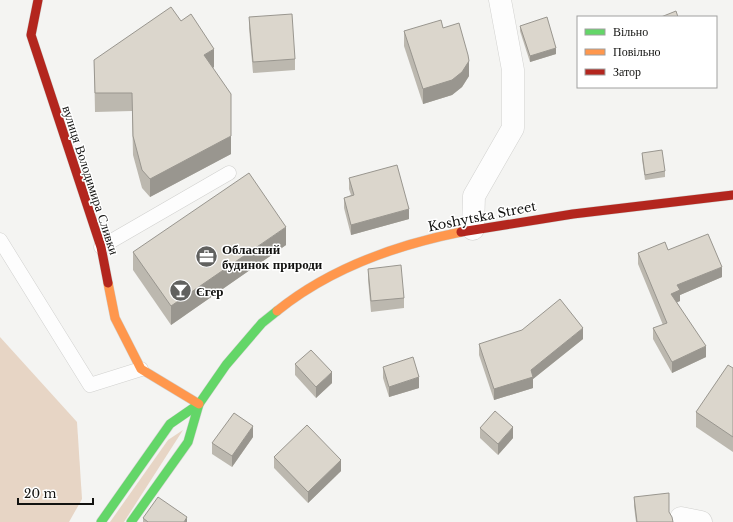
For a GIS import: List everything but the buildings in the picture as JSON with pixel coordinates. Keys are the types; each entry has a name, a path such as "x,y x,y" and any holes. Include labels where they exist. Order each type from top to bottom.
{"street":[{"name":"вулиця Володимира Сливки","path":"38,0 31,35 101,247 115,318 141,370"},
{"path":"473,229 474,196 513,128 513,70 500,0"},
{"name":"Koshytska Street","path":"132,522 188,442 199,404 226,365 262,323 292,299 330,276 395,249 435,237 473,229 587,212 733,195"},
{"path":"141,370 199,404"},
{"name":"Koshytska Street","path":"102,522 170,424 199,404"}],"lane":[{"path":"101,247 229,173"},
{"path":"0,240 90,385 141,370"}],"shaded area":[{"path":"0,337 77,422 82,499 69,522 0,522"},
{"path":"183,430 124,522 110,522 168,440"}],"traffic: fast":[{"path":"131,522 188,442 199,404 226,365 262,323 277,311"},
{"path":"101,522 170,424 199,404"}],"traffic: slow":[{"path":"277,311 297,296 319,283 364,261 412,244 461,232"},
{"path":"108,283 115,318 141,369 199,404"}],"traffic: jam":[{"path":"38,0 31,35 101,247 108,283"},
{"path":"461,232 573,214 733,195"}],"place":[{"name":"Обласний будинок природи","path":"206,256"},
{"name":"Єгер","path":"180,291"}]}
